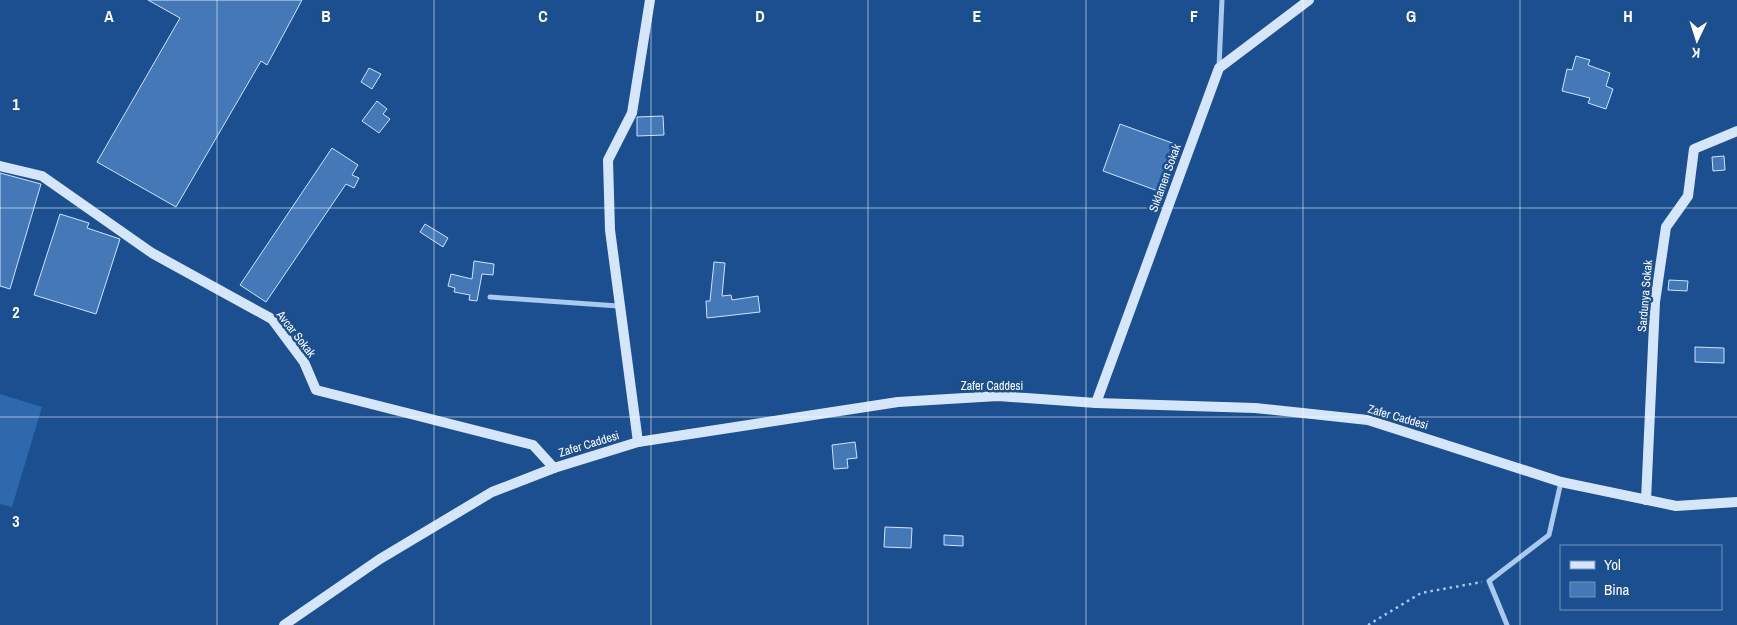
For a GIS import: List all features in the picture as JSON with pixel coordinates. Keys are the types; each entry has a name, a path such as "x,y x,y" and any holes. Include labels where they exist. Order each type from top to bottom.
{"street":[{"path":"638,442 618,306 610,230 608,160 632,113 650,0"},
{"path":"1219,68 1222,0"},
{"path":"1219,68 1309,0"},
{"name":"Sıklamen Sokak","path":"1096,403 1219,68"},
{"name":"Sardunya Sokak","path":"1646,500 1655,302 1666,227 1688,196 1694,149 1737,130"},
{"name":"Avcar Sokak","path":"0,166 42,176 152,253 272,319 304,362 316,390 533,446 554,468"},
{"path":"490,296 618,306"},
{"name":"Zafer Caddesi","path":"284,625 380,559 492,492 554,468 638,442 898,402 998,396 1096,403 1254,408 1368,420 1561,482 1676,506 1737,502"},
{"path":"1507,625 1489,581 1549,535 1561,482"}],"path":[{"path":"1368,625 1421,594 1489,581"}],"shaded area":[{"path":"0,394 42,407 12,507 0,504"}],"building":[{"path":"148,0 302,0 267,65 261,61 176,207 97,162 180,18"},
{"path":"1576,56 1590,60 1588,65 1610,73 1606,86 1613,89 1606,109 1588,103 1590,98 1562,91 1567,69 1572,70"},
{"path":"369,68 381,74 372,89 361,82"},
{"path":"377,101 387,109 383,114 390,119 379,133 362,121"},
{"path":"663,116 664,135 637,136 637,117"},
{"path":"1120,124 1175,144 1158,191 1103,171"},
{"path":"332,148 358,165 352,175 359,178 354,188 346,184 266,302 240,285"},
{"path":"1724,156 1725,170 1713,171 1712,157"},
{"path":"0,173 41,184 10,289 0,286"},
{"path":"60,214 89,223 87,228 120,239 96,314 34,295"},
{"path":"425,224 448,238 443,247 420,232"},
{"path":"474,261 494,264 493,275 482,274 477,301 469,300 470,295 454,292 455,288 448,286 451,274 472,279"},
{"path":"714,262 725,263 722,296 731,295 732,300 758,296 760,312 707,318 706,301 710,301"},
{"path":"1669,280 1688,281 1687,291 1668,290"},
{"path":"1695,347 1724,348 1724,363 1695,362"},
{"path":"855,442 857,458 847,459 848,468 834,469 832,445"},
{"path":"885,527 912,528 911,548 884,547"},
{"path":"944,535 963,536 963,546 944,545"}]}
